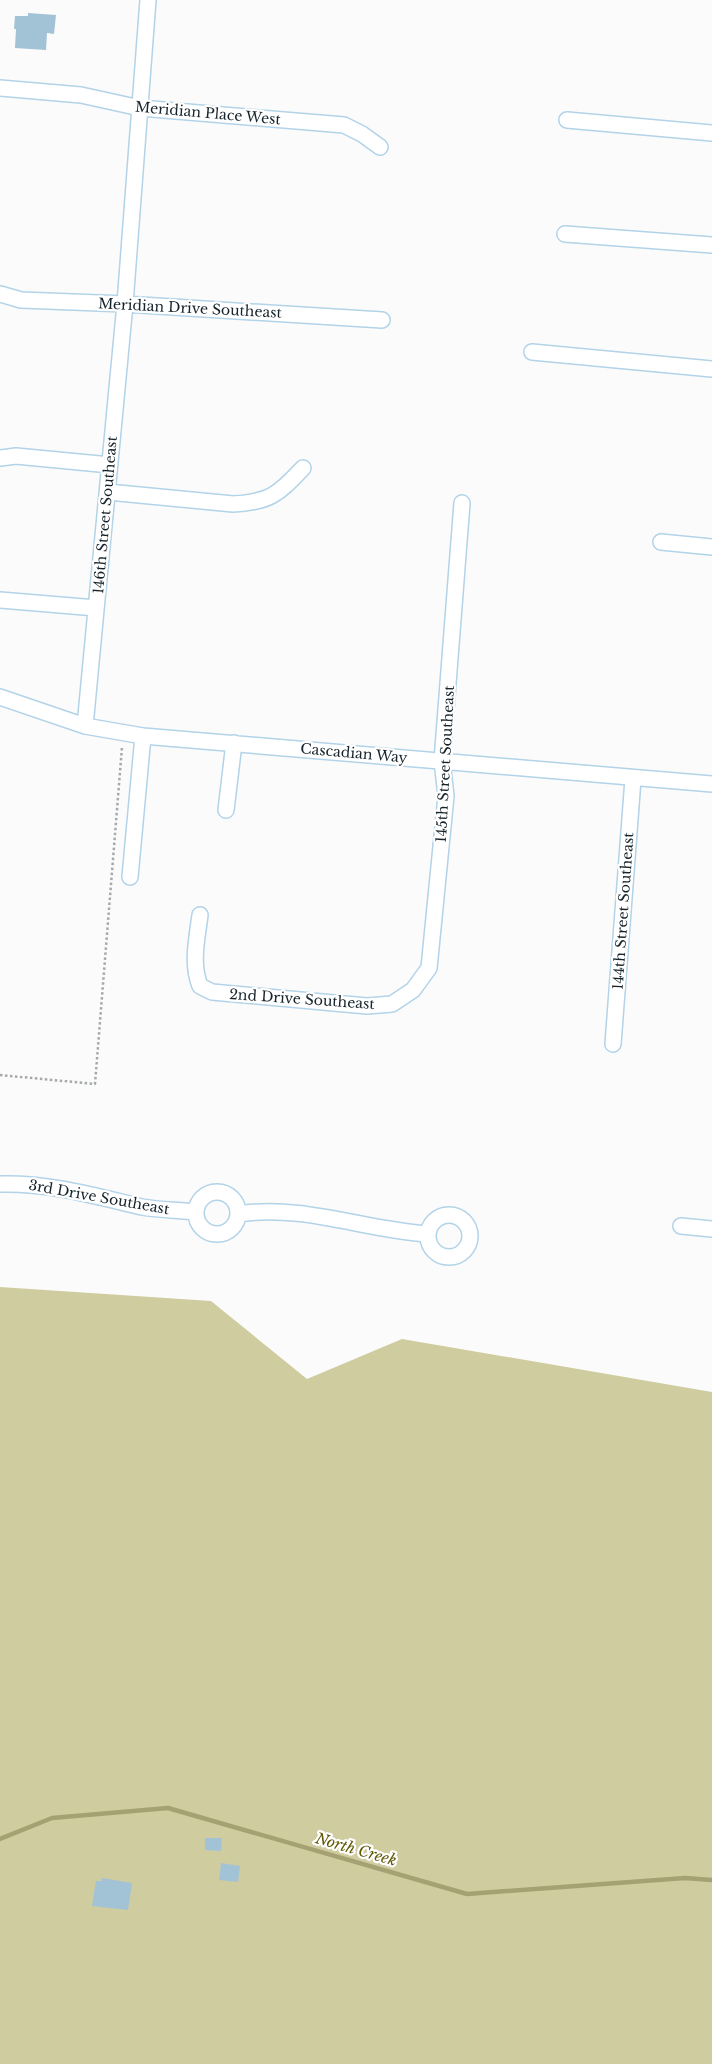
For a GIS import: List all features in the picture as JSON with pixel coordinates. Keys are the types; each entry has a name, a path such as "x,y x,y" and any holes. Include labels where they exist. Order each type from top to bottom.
{"street":[{"name":"146th Street Southeast","path":"85,726 125,304 148,0"},
{"name":"Meridian Place West","path":"0,88 81,94 140,108 344,125 362,134 380,147"},
{"path":"567,120 712,133"},
{"path":"565,234 712,245"},
{"name":"Meridian Drive Southeast","path":"0,294 21,300 125,304 382,320"},
{"path":"532,352 712,369"},
{"path":"0,458 16,456 110,465"},
{"path":"108,492 233,504 251,503 269,498 282,490 303,468"},
{"name":"145th Street Southeast","path":"413,990 429,968 446,796 442,761 462,503"},
{"path":"661,542 712,547"},
{"path":"0,600 96,608"},
{"name":"Cascadian Way","path":"0,697 85,726 143,736 632,779 712,784"},
{"path":"130,876 143,736"},
{"path":"226,810 234,743"},
{"name":"144th Street Southeast","path":"613,1044 632,779"},
{"name":"2nd Drive Southeast","path":"200,915 195,961 196,974 200,986 212,992 367,1006 392,1004 413,990"},
{"name":"3rd Drive Southeast","path":"1,1182 50,1187 144,1207 196,1212"},
{"path":"212,1192 218,1192 230,1197 238,1214 232,1228 219,1234 205,1230 200,1226 196,1212 201,1200 212,1192"},
{"path":"238,1214 278,1210 337,1219 400,1232 428,1234"},
{"path":"681,1226 712,1229"}],"path":[{"path":"0,1075 95,1084 123,733"}],"shaded area":[{"path":"0,1287 211,1301 307,1379 402,1339 712,1392 712,2064 0,2064"}],"building":[{"path":"28,13 56,15 54,34 47,33 46,50 15,48 15,16 28,16"},
{"path":"205,1838 222,1838 221,1851 205,1850"},
{"path":"221,1863 240,1866 238,1882 219,1880"},
{"path":"102,1878 132,1883 128,1910 92,1906 96,1881 102,1881"}],"waterway":[{"name":"North Creek","path":"0,1839 52,1818 168,1808 467,1894 685,1878 712,1880"}]}
